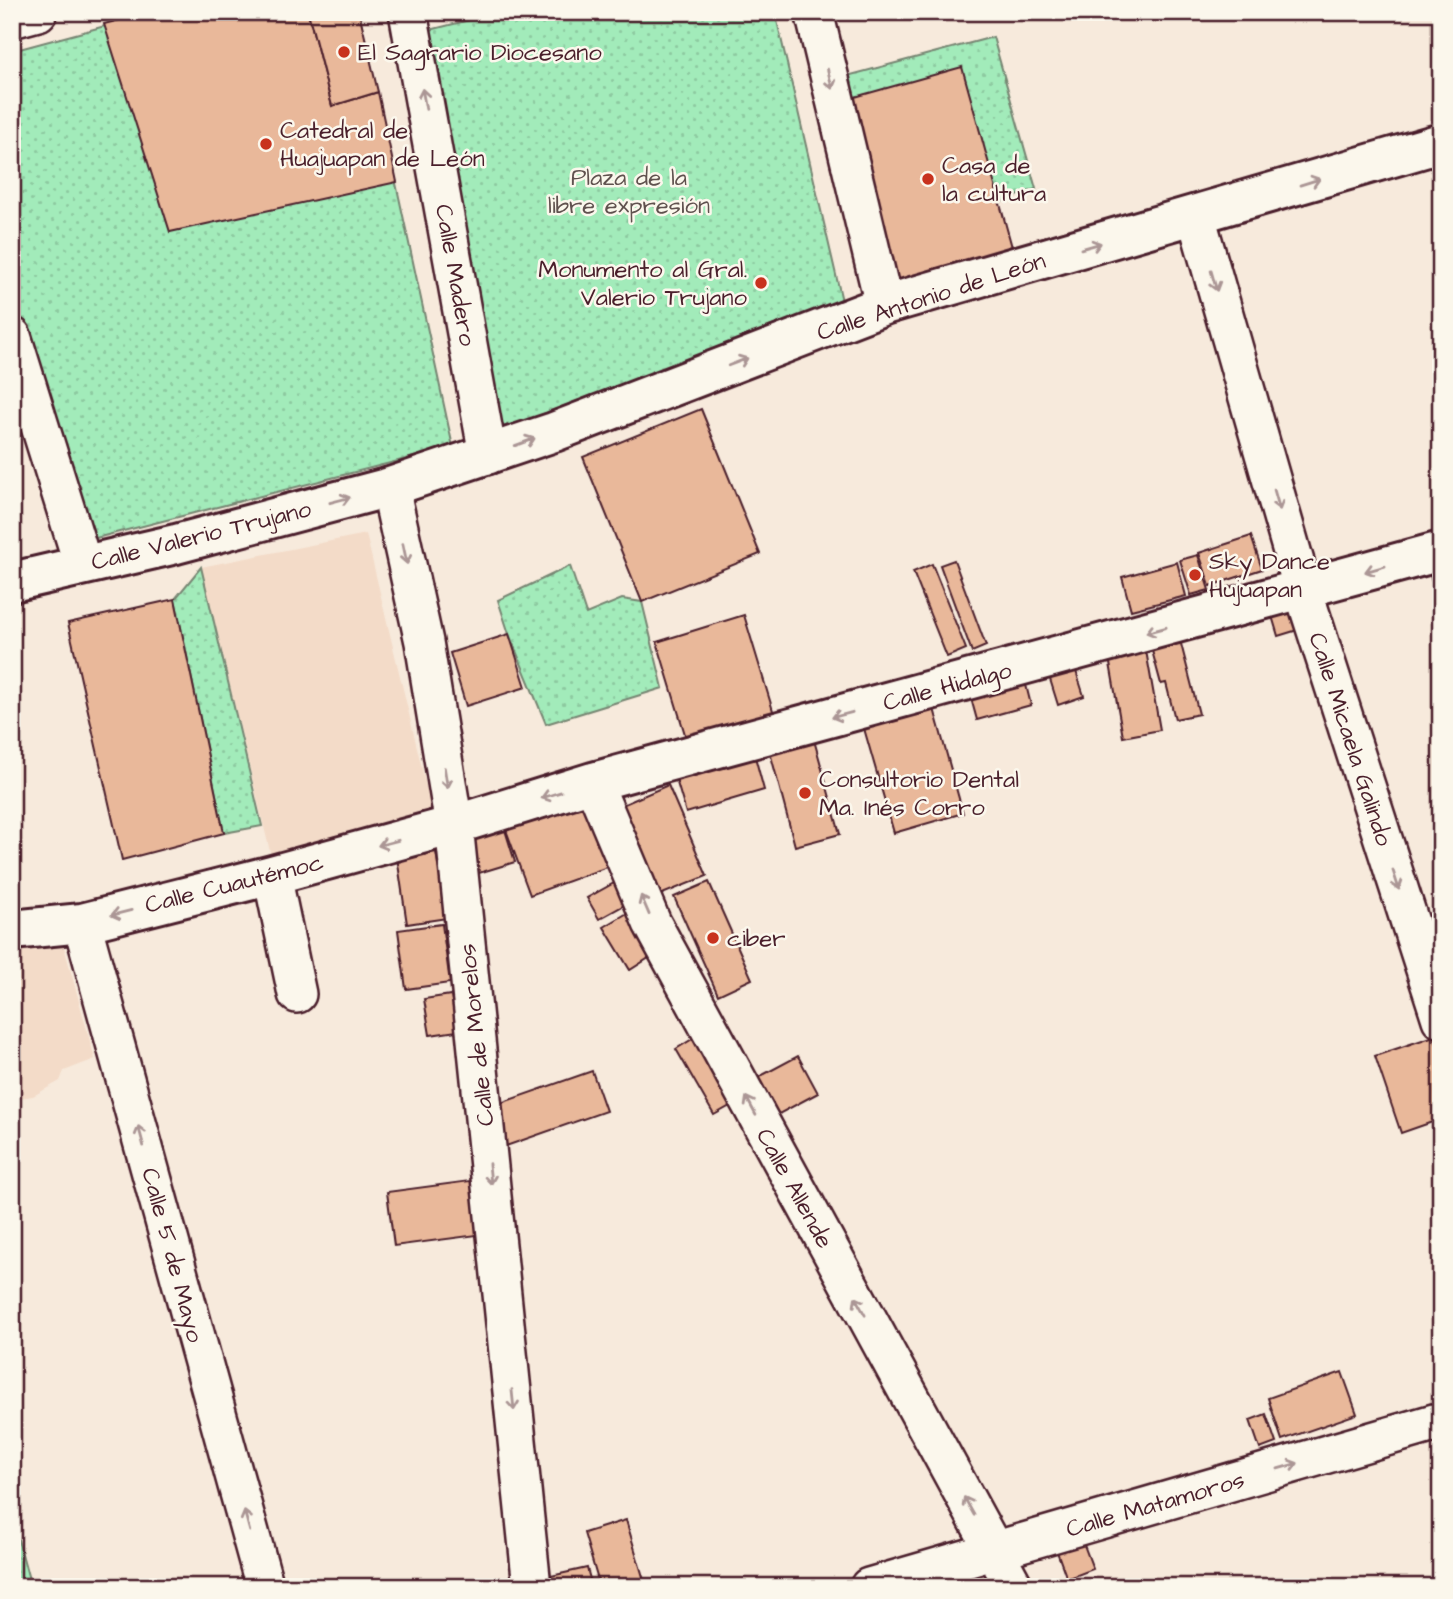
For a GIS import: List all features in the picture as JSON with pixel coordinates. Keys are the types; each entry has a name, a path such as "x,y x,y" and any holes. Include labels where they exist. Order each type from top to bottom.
{"main road":[{"name":"Calle Antonio de León","path":"390,487 488,455 884,306 1441,143"},
{"name":"Calle Valerio Trujano","path":"12,582 176,544 390,487"},
{"name":"Calle Hidalgo","path":"454,825 593,782 1441,551"},
{"name":"Calle Cuautémoc","path":"12,930 82,923 454,825"}],"street":[{"path":"12,19 38,12"},
{"path":"814,12 884,306"},
{"name":"Calle Madero","path":"410,13 488,455"},
{"name":"Calle Micaela Galindo","path":"1196,215 1303,590 1441,1019"},
{"path":"12,336 83,565"},
{"name":"Calle de Morelos","path":"390,487 424,642 454,825 532,1587"},
{"name":"Calle Allende","path":"593,782 652,923 1014,1587"},
{"path":"272,875 297,994"},
{"name":"Calle 5 de Mayo","path":"82,923 265,1587"},
{"name":"Calle Matamoros","path":"869,1587 1441,1421"}],"shaded area":[{"path":"366,534 436,827 274,868 201,567"},
{"path":"61,936 95,1059 64,1071 60,1081 33,1096 12,1099 12,944"}],"green space":[{"path":"157,12 359,12 453,447 84,541 12,288 12,51"},
{"name":"Plaza de la libre expresión","path":"501,12 775,12 842,301 493,433 418,33"},
{"path":"993,37 1036,189 934,226 844,100 847,76"},
{"path":"570,566 586,614 622,599 642,602 663,688 546,724 498,600"},
{"path":"201,567 262,826 224,833 175,599"},
{"path":"12,1517 31,1587 12,1587"}],"building":[{"name":"Catedral de Huajuapan de León","path":"151,12 308,12 332,106 378,92 397,182 170,232 104,24"},
{"name":"El Sagrario Diocesano","path":"308,12 359,12 378,92 332,106"},
{"name":"Casa de la cultura","path":"962,67 1015,258 888,294 844,100"},
{"path":"701,409 760,554 642,602 583,457"},
{"path":"1251,536 1262,569 1210,586 1199,553"},
{"name":"Sky Dance Hujuapan","path":"1198,555 1209,590 1191,595 1180,560"},
{"path":"954,560 986,646 972,652 940,565"},
{"path":"1177,562 1186,596 1131,610 1122,577"},
{"path":"1441,563 1441,615 1428,567"},
{"path":"932,564 966,649 947,657 913,572"},
{"path":"175,599 224,833 122,860 68,623"},
{"path":"1295,599 1304,628 1278,636 1269,606"},
{"path":"744,615 774,714 687,741 657,642"},
{"path":"509,634 526,687 466,706 450,653"},
{"path":"1180,640 1199,714 1175,719 1166,683 1161,684 1151,647"},
{"path":"1145,645 1160,730 1123,737 1108,652"},
{"path":"1075,668 1084,696 1058,705 1049,676"},
{"path":"1024,677 1031,705 977,720 969,691"},
{"path":"933,705 963,813 894,833 863,725"},
{"name":"Consultorio Dental Ma. Inés Corro","path":"814,740 840,834 795,846 770,752"},
{"path":"754,753 764,790 686,813 675,776"},
{"path":"668,785 707,876 660,895 622,805"},
{"path":"585,788 613,865 530,895 502,819"},
{"path":"501,817 515,862 469,876 455,832"},
{"path":"436,852 447,918 407,924 397,857"},
{"name":"ciber","path":"709,882 752,979 718,995 674,897"},
{"path":"614,883 626,904 599,919 587,898"},
{"path":"629,912 655,954 630,970 604,927"},
{"path":"442,924 450,983 406,989 398,930"},
{"path":"451,995 457,1031 430,1035 424,999"},
{"path":"699,1035 737,1102 714,1115 676,1049"},
{"path":"1434,1036 1441,1057 1441,1119 1401,1133 1375,1056"},
{"path":"798,1056 818,1093 777,1115 757,1078"},
{"path":"592,1071 606,1111 506,1146 492,1106"},
{"path":"477,1180 485,1234 394,1246 387,1192"},
{"path":"1342,1372 1357,1414 1282,1440 1268,1398"},
{"path":"1266,1414 1276,1443 1260,1449 1250,1420"},
{"path":"626,1520 646,1587 600,1587 584,1533"},
{"path":"1081,1537 1093,1569 1067,1579 1055,1546"},
{"path":"587,1568 592,1587 554,1587 551,1576"}],"place":[{"name":"El Sagrario Diocesano","path":"344,52"},
{"name":"Catedral de Huajuapan de León","path":"266,144"},
{"name":"Casa de la cultura","path":"928,179"},
{"name":"Monumento al Gral. Valerio Trujano","path":"761,283"},
{"name":"Sky Dance Hujuapan","path":"1195,575"},
{"name":"Consultorio Dental Ma. Inés Corro","path":"805,793"},
{"name":"ciber","path":"713,938"}]}
